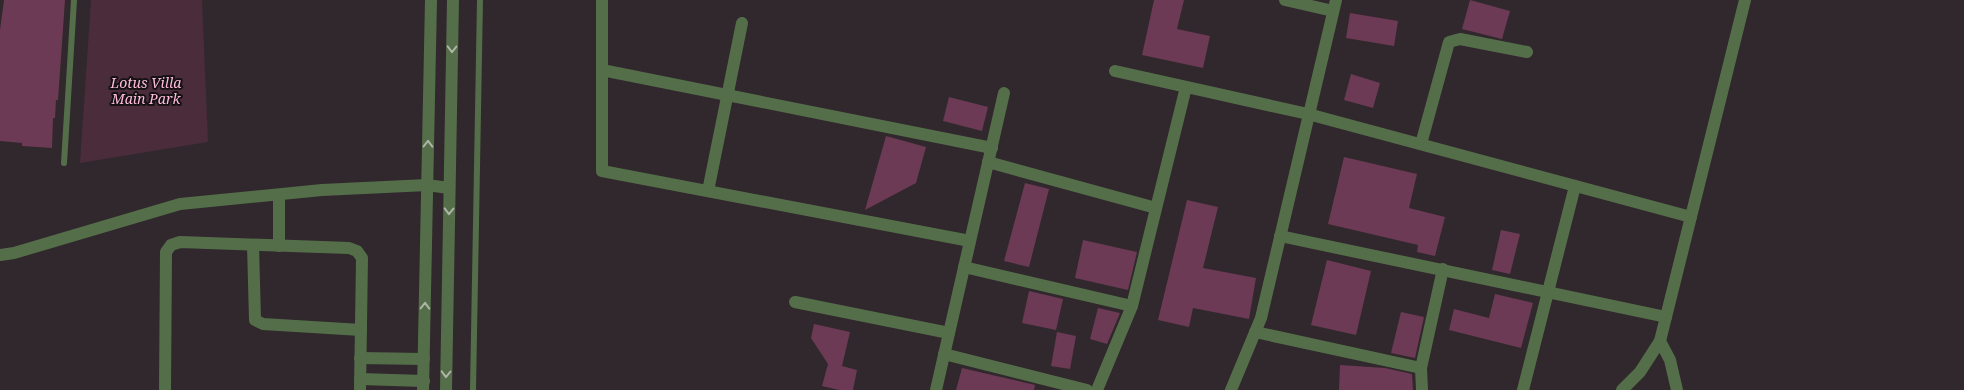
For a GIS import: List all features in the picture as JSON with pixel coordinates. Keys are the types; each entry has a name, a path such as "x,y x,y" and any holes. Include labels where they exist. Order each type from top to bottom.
{"street":[{"path":"165,390 166,252 171,245 180,242 349,248 357,251 362,258 360,385 423,385 431,0"},
{"path":"446,390 453,0"},
{"path":"602,0 602,171 970,241"},
{"path":"1231,390 1261,318 1334,6 1285,0"},
{"path":"1622,390 1640,372 1660,342 1746,0"},
{"path":"708,191 742,24"},
{"path":"1421,144 1449,42 1460,40 1526,52"},
{"path":"602,70 992,148"},
{"path":"1115,71 1308,114 1691,217"},
{"path":"1097,390 1132,306 1186,87"},
{"path":"936,390 1004,93"},
{"path":"988,162 1156,208"},
{"path":"0,255 14,253 180,204 322,190 427,185 450,188"},
{"path":"1523,390 1575,186"},
{"path":"279,194 279,246"},
{"path":"1280,236 1666,317"},
{"path":"253,245 255,320 259,323 361,330"},
{"path":"964,266 1132,306"},
{"path":"1422,390 1421,368 1442,269"},
{"path":"795,302 949,333"},
{"path":"1255,332 1421,368"},
{"path":"1660,342 1670,360 1677,390"},
{"path":"944,354 1087,390"},
{"path":"360,358 424,359"}],"lane":[{"path":"64,163 74,0"},
{"path":"472,390 480,0"}],"green space":[{"name":"Lotus Villa Main Park","path":"91,0 202,0 208,142 80,163"}],"building":[{"path":"4,0 65,0 58,100 56,100 55,118 53,118 52,148 22,146 22,143 0,141 0,30"},
{"path":"1154,0 1184,0 1177,29 1210,36 1203,68 1142,55"},
{"path":"1470,0 1510,11 1502,39 1462,29"},
{"path":"1350,13 1398,21 1394,46 1346,38"},
{"path":"1351,74 1380,83 1373,108 1344,100"},
{"path":"949,97 988,107 982,131 943,121"},
{"path":"886,136 926,147 916,183 865,210"},
{"path":"1344,157 1417,174 1409,208 1445,217 1435,256 1417,252 1418,245 1328,224"},
{"path":"1025,183 1049,189 1029,267 1004,261"},
{"path":"1187,200 1218,207 1203,268 1256,278 1249,319 1193,308 1189,327 1158,320"},
{"path":"1501,230 1520,234 1510,274 1492,270"},
{"path":"1083,240 1137,252 1128,290 1075,278"},
{"path":"1327,260 1371,271 1356,335 1311,325"},
{"path":"1029,291 1063,299 1056,330 1022,323"},
{"path":"1495,294 1533,303 1521,348 1449,330 1454,309 1489,318"},
{"path":"1098,308 1120,313 1107,344 1090,339"},
{"path":"1401,312 1424,317 1415,358 1391,353"},
{"path":"814,324 850,332 842,366 857,370 853,390 839,390 822,386 828,364 811,338"},
{"path":"1057,332 1076,336 1070,369 1051,366"},
{"path":"1340,365 1385,368 1412,374 1413,390 1339,390"},
{"path":"962,368 1035,385 1034,390 956,390"}]}
